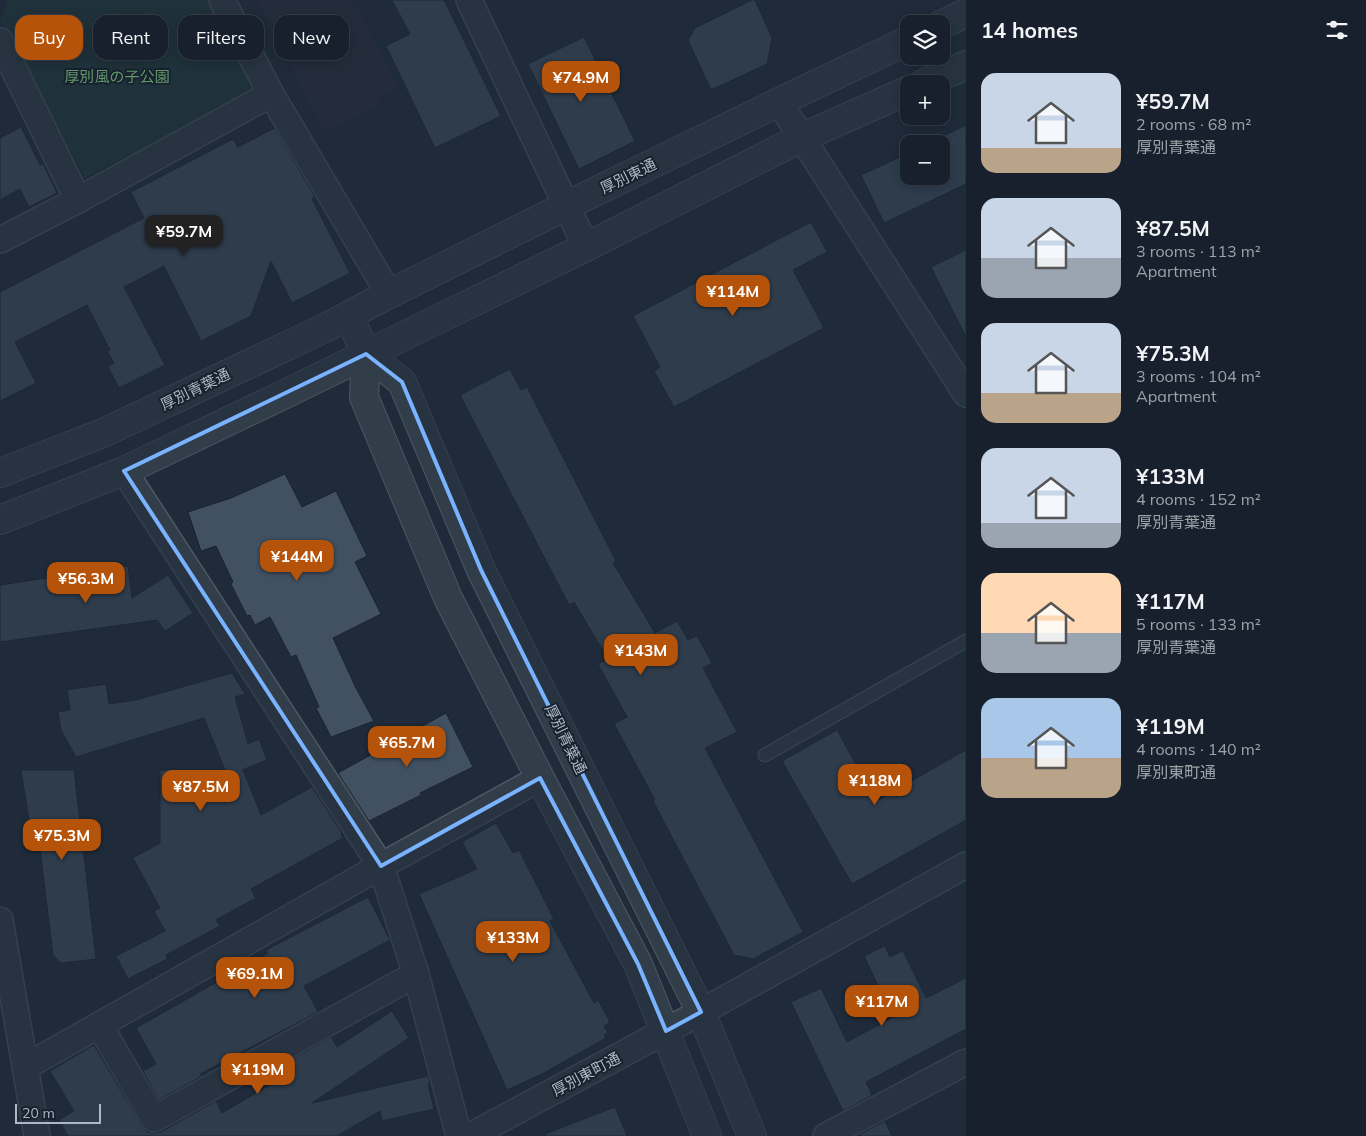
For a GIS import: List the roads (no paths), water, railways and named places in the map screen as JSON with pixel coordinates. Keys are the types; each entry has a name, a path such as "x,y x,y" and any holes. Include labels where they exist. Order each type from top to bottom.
{"street":[{"path":"222,0 271,94 389,294"},
{"path":"469,0 586,247"},
{"path":"950,21 966,13"},
{"path":"0,41 78,200"},
{"name":"厚別東通","path":"349,316 389,294 566,206 900,44"},
{"path":"943,75 966,65"},
{"path":"0,240 78,200 271,94"},
{"path":"0,520 124,470 586,247 801,138 900,94"},
{"path":"779,102 966,394"},
{"name":"厚別青葉通","path":"0,474 103,433 349,316 366,354 364,397 448,598 638,964 707,1136"},
{"name":"厚別青葉通","path":"366,354 402,382 481,570 701,1012 752,1136"},
{"path":"124,470 381,866 416,974 459,1136"},
{"path":"25,1067 540,778"},
{"name":"厚別東町通","path":"470,1136 701,1012 966,865"},
{"path":"1,930 36,1136"},
{"path":"100,1026 154,1119 416,974"},
{"path":"826,1136 966,1062"}],"lane":[{"path":"765,755 966,641"}],"park label":[{"name":"厚別風の子公園","path":"117,76"}]}
